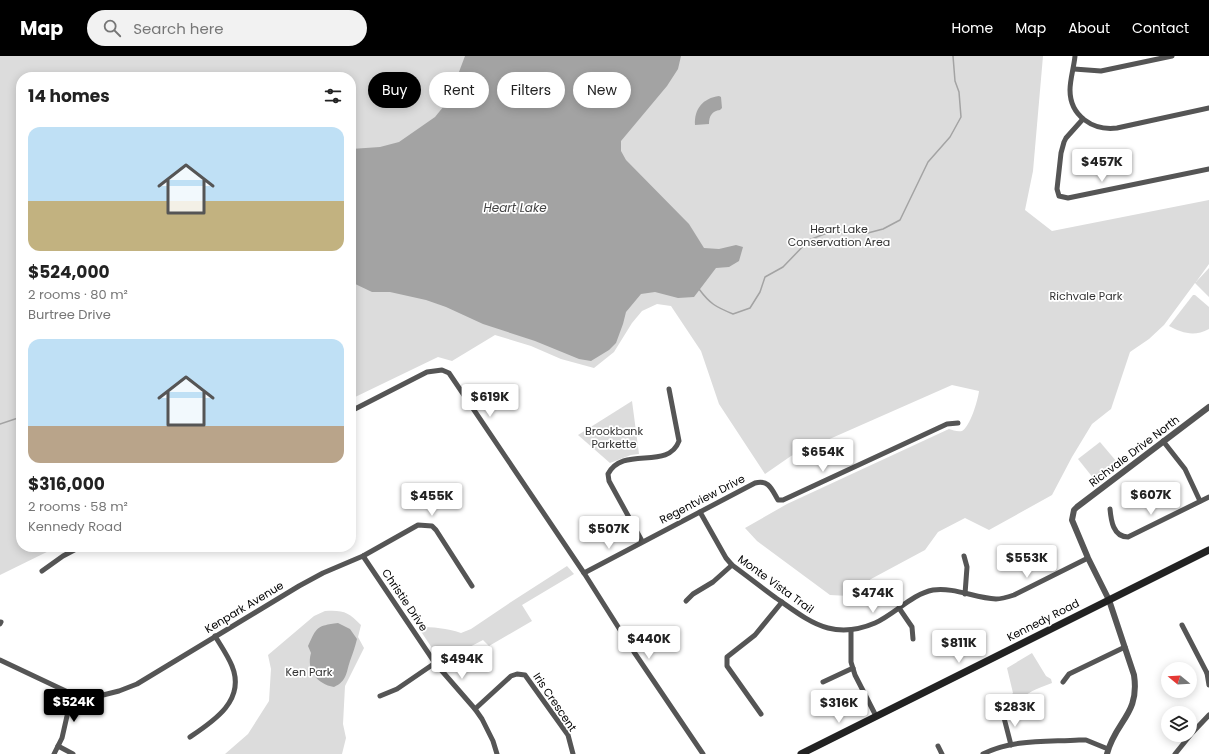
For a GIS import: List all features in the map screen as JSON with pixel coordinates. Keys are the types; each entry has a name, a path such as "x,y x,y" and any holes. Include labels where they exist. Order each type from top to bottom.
{"main road":[{"name":"Kennedy Road","path":"801,754 1209,550"}],"street":[{"path":"1076,56 1070,88 1070,99 1073,107 1083,119 1098,127 1111,128 1209,108"},
{"path":"1074,69 1101,71 1172,56"},
{"path":"1083,119 1066,138 1062,147 1057,189 1059,196 1063,198 1209,169"},
{"path":"356,408 427,372 442,370 449,374 584,573 634,652 703,754"},
{"path":"642,541 609,481 608,474 614,466 620,463 638,457 659,457 666,455 676,448 679,441 669,389"},
{"name":"Richvale Drive North","path":"1108,752 1117,731 1132,708 1136,690 1134,675 1109,600 1088,558 1072,520 1074,510 1163,441 1209,408"},
{"name":"Regentview Drive","path":"584,573 642,541 755,483 761,481 766,482 778,500 783,500 947,424 958,423"},
{"path":"1163,441 1185,469 1200,501"},
{"path":"1110,509 1111,520 1116,532 1121,536 1128,537 1209,497"},
{"name":"Monte Vista Trail","path":"700,512 726,558 732,565 802,616 818,625 832,629 851,630 876,623 917,595 932,590 951,590 965,594 996,598 1014,595 1088,558"},
{"name":"Kenpark Avenue","path":"0,660 72,694 94,696 119,692 137,684 299,586 323,573 363,556 418,525 432,526 436,530 472,586"},
{"path":"42,571 71,552"},
{"name":"Christie Drive","path":"363,556 435,663 482,718 498,754"},
{"path":"964,556 967,567 965,594"},
{"path":"686,601 693,594 713,582 732,565"},
{"path":"762,714 727,666 727,657 755,635 782,602"},
{"path":"899,608 912,627 913,639"},
{"path":"1182,625 1208,674 1209,685"},
{"path":"851,630 850,654 853,668 876,716"},
{"path":"190,737 219,716 229,704 234,693 236,681 233,668 215,636"},
{"path":"1063,682 1069,674 1125,647"},
{"path":"380,696 397,689 435,663"},
{"path":"823,682 853,668"},
{"name":"Iris Crescent","path":"475,709 511,676 517,674 525,675 568,735 572,754"},
{"path":"54,754 68,715 72,694"},
{"path":"1003,714 1011,745"},
{"path":"1175,754 1209,715"},
{"path":"983,754 1011,745 1079,740 1086,740 1108,752"},
{"path":"58,746 73,754"},
{"path":"938,746 942,754"}],"green space":[{"name":"Heart Lake Conservation Area","path":"0,56 1043,56 1033,171 1025,210 1052,231 1209,200 1209,264 1196,282 1209,268 1209,297 1195,283 1164,325 1149,339 1130,352 1111,409 1092,424 1072,457 1052,495 989,530 965,518 938,532 925,550 871,579 849,596 830,595 757,541 745,528 787,504 949,429 962,431 971,419 979,391 952,385 791,456 765,474 719,404 701,351 671,306 657,304 642,311 632,323 614,352 594,368 561,359 531,346 495,335 452,361 438,357 356,397 356,72 16,72 16,552 47,552 0,575"},
{"path":"1193,295 1209,307 1209,329 1198,333 1188,333 1179,331 1169,326"},
{"name":"Brookbank Parkette","path":"632,401 639,454 631,455 610,463 578,435"},
{"path":"1100,442 1116,461 1094,479 1078,459"},
{"path":"567,566 574,574 522,605 532,621 489,646 483,640 443,661 418,627 440,628 461,633 471,629"},
{"name":"Ken Park","path":"325,611 345,613 361,625 358,637 364,648 345,686 343,724 346,738 342,754 225,754 248,734 269,701 271,669 268,655 314,616"},
{"path":"1032,653 1046,676 1051,679 1052,683 1030,693 1021,699 1011,709 1005,703 1013,693 1007,668"}],"water":[{"name":"Heart Lake","path":"465,56 681,56 678,69 667,86 621,141 621,151 626,160 689,224 704,248 719,249 736,245 743,247 739,261 729,267 716,268 694,297 678,298 655,292 641,294 626,312 616,343 609,350 591,361 579,359 535,341 483,324 446,307 426,300 390,292 372,292 356,284 356,149 380,147 399,142 435,117 442,108 489,108 489,72 459,72"},
{"path":"719,96 721,97 722,108 712,114 709,124 695,125 696,114 701,105 708,99"},
{"path":"338,623 350,629 357,639 344,679 334,687 323,683 314,675 310,665 311,653 308,646 318,628 325,625"}],"waterway":[{"path":"699,289 714,304 733,314 750,308 760,292 765,277 783,267 809,240 827,233 864,234 883,229 900,220 928,162 950,137 961,117 959,92 955,81 953,56"},
{"path":"0,424 16,419"}],"park label":[{"name":"Richvale Park","path":"1086,296"}]}
